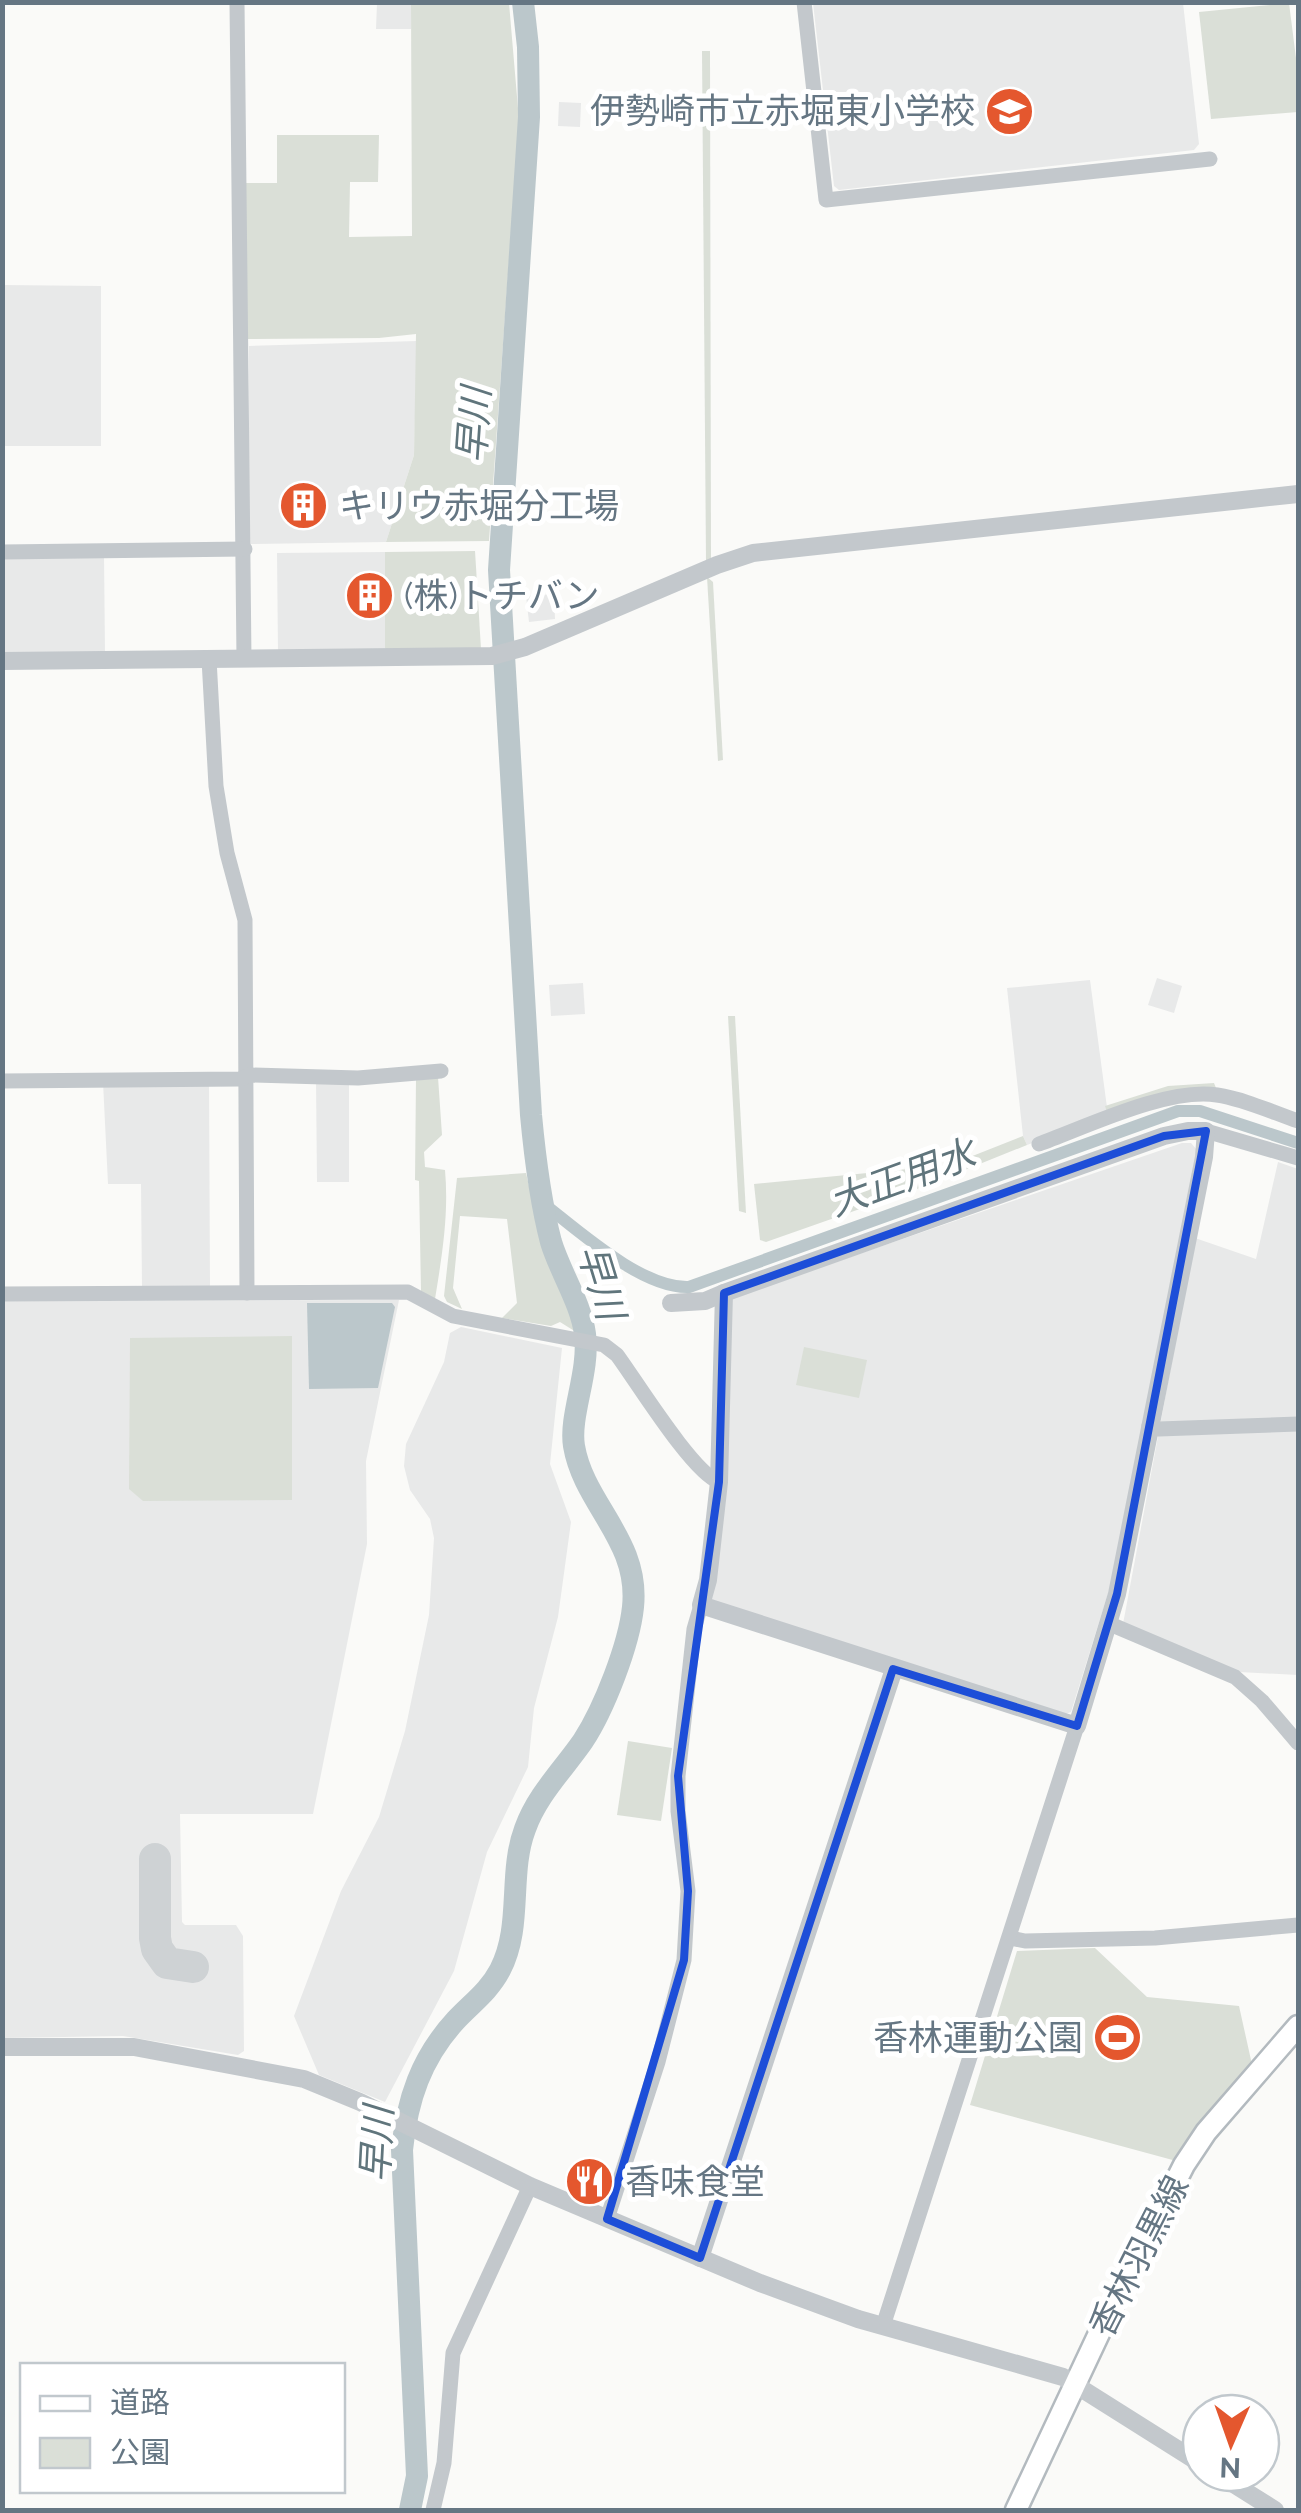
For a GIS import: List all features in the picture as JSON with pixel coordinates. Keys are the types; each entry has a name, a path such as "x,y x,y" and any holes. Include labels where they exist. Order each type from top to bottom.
{"main road":[{"name":"香林羽黒線","path":"1016,2510 1102,2325 1184,2165 1206,2132 1298,2026"}],"street":[{"path":"237,2 244,659"},
{"path":"804,2 826,200 1210,158"},
{"path":"2,661 492,656 520,648 716,565 754,554 1298,494"},
{"path":"2,552 245,550"},
{"path":"209,659 218,805 245,920 247,1293"},
{"path":"2,1080 250,1075 358,1078 441,1071"},
{"path":"1039,1144 1161,1100 1192,1094 1220,1095 1298,1121"},
{"path":"671,1303 706,1301 1164,1136 1206,1131 1298,1158"},
{"path":"883,2326 1110,1624 1206,1131"},
{"path":"2,1294 408,1292 453,1316 572,1342 604,1345 617,1355 695,1463 719,1482"},
{"path":"607,2219 658,2062 684,1960 688,1891 679,1823 678,1776 694,1629 708,1580 719,1482 724,1293"},
{"path":"1149,1426 1158,1429 1298,1424"},
{"path":"701,1605 1077,1726"},
{"path":"1110,1624 1235,1677 1262,1700 1298,1743"},
{"path":"700,2258 894,1670"},
{"path":"1010,1938 1155,1938 1298,1924"},
{"path":"2,2047 134,2048 304,2080 530,2186 818,2305 1077,2383 1181,2451"},
{"path":"433,2510 444,2463 453,2353 530,2186"},
{"path":"1248,2493 1275,2510"}],"highlighted area":[{"path":"1206,1131 1117,1594 1077,1726 893,1669 700,2258 607,2219 684,1960 688,1891 678,1776 719,1482 724,1293 1164,1136"}],"shaded area":[{"path":"377,3 411,3 411,29 376,29"},
{"name":"伊勢崎市立赤堀東小学校","path":"813,3 1183,3 1199,144 1194,150 839,190 834,186"},
{"path":"559,102 581,103 580,127 558,126"},
{"path":"3,285 101,286 101,446 3,446"},
{"path":"417,341 414,455 386,542 249,544 249,346"},
{"path":"385,552 385,651 278,653 277,553"},
{"path":"104,555 105,653 3,655 2,556"},
{"path":"554,594 555,619 529,622 526,596"},
{"path":"1157,978 1182,986 1174,1013 1148,1005"},
{"path":"1090,980 1108,1115 1027,1145 1007,988"},
{"path":"583,983 585,1014 551,1016 549,985"},
{"path":"316,1080 349,1081 349,1182 317,1182"},
{"path":"103,1082 209,1082 210,1286 142,1287 141,1184 108,1184"},
{"path":"1191,1143 1197,1150 1110,1587 1071,1712 1062,1715 714,1604 710,1598 731,1298"},
{"path":"1278,1162 1298,1169 1298,1675 1239,1672 1123,1624 1195,1238 1256,1259"},
{"path":"399,1300 366,1461 367,1544 313,1814 180,1814 182,1922 236,1925 243,1936 244,2051 238,2055 123,2036 3,2038 2,1301"},
{"path":"307,1303 392,1303 395,1307 378,1388 309,1389"},
{"path":"461,1327 562,1348 550,1464 571,1522 558,1617 534,1708 528,1767 487,1852 454,1971 385,2102 319,2075 294,2016 341,1891 379,1817 405,1731 429,1615 434,1538 430,1519 410,1490 404,1466 406,1444 444,1362 450,1333"}],"green space":[{"path":"411,3 509,3 519,120 489,541 386,542 414,455 416,334 247,339 243,183 277,183 277,135 379,135 378,182 350,182 349,237 412,236"},
{"path":"1289,3 1298,74 1298,112 1211,119 1199,12"},
{"path":"702,51 710,51 711,559 706,561"},
{"path":"475,551 481,649 385,651 385,552"},
{"path":"707,577 713,582 723,760 718,761"},
{"path":"728,1016 735,1016 746,1213 739,1211"},
{"path":"438,1077 442,1135 424,1152 425,1167 445,1170 445,1219 435,1299 421,1291 419,1181 415,1180 416,1078"},
{"path":"1214,1083 1216,1088 1108,1115 1105,1106 1168,1086"},
{"path":"1023,1136 1027,1145 945,1178 937,1170"},
{"path":"929,1167 932,1176 928,1185 766,1242 760,1240 754,1184"},
{"path":"526,1173 543,1246 564,1292 576,1332 560,1322 551,1326 502,1318 517,1303 507,1219 460,1216 453,1288 462,1309 447,1302 444,1296 457,1178"},
{"path":"292,1336 292,1500 143,1501 129,1489 130,1338"},
{"path":"804,1347 867,1360 859,1398 796,1385"},
{"path":"628,1741 672,1748 661,1821 617,1815"},
{"name":"香林運動公園","path":"1095,1948 1147,1997 1239,2006 1253,2069 1180,2162 970,2105 1017,1951"}],"waterway":[{"name":"早川","path":"410,2510 417,2476 402,2150 408,2114 418,2080 434,2049 500,1970 511,1936 517,1864 525,1829 543,1794 583,1741 599,1712 621,1658 633,1607 628,1562 588,1487 574,1446 585,1334 551,1242 538,1179 531,1115 499,570 529,117 523,2"},
{"name":"大正用水","path":"544,1204 632,1269 652,1279 689,1287 1178,1111 1200,1111 1298,1143"}],"taxiway":[{"path":"155,1859 157,1949 167,1963 193,1967"}],"place":[{"name":"伊勢崎市立赤堀東小学校","path":"1010,111"},
{"name":"キリウ赤堀分工場","path":"304,506"},
{"name":"(株)トチバン","path":"369,596"},
{"name":"香林運動公園","path":"1118,2038"},
{"name":"香味食堂","path":"590,2182"}]}
